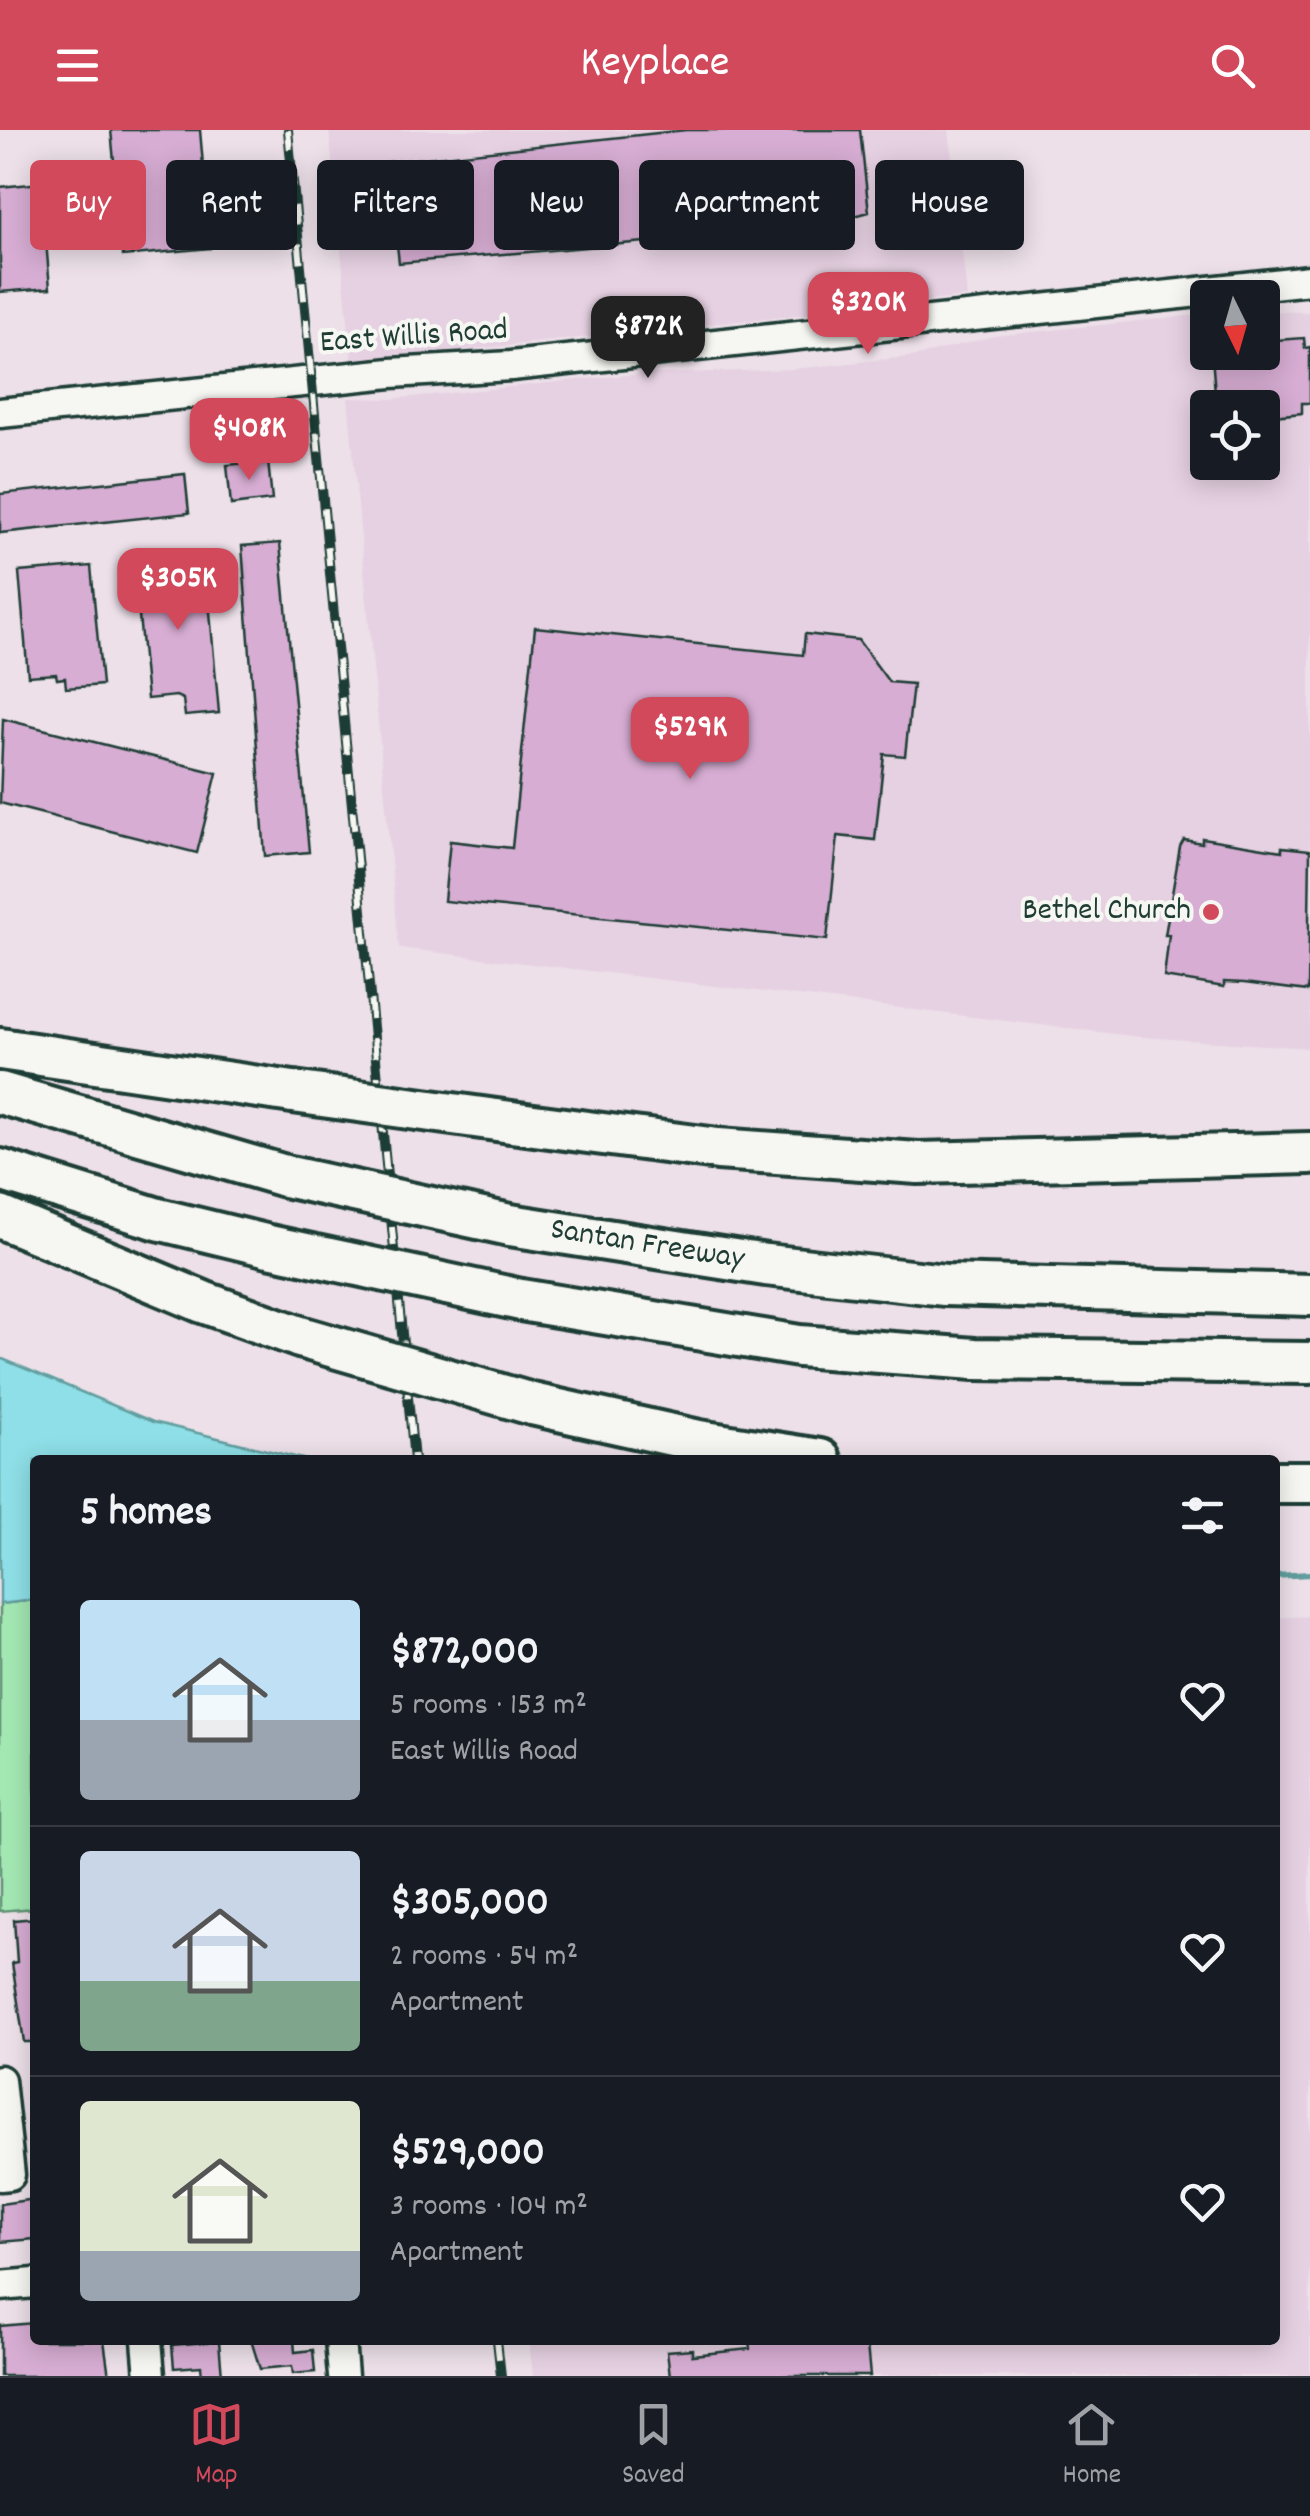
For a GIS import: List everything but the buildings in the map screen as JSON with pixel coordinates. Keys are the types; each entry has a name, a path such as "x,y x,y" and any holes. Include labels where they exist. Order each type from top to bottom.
{"highway":[{"path":"0,1048 718,1149 918,1164 1310,1153"},
{"name":"Santan Freeway","path":"0,1094 285,1176 510,1224 766,1265 946,1285 1310,1295"},
{"path":"0,1170 158,1219 269,1246 521,1300 799,1346 975,1358 1310,1363"},
{"path":"0,1217 203,1302 300,1337 532,1404 699,1441 788,1455"},
{"path":"1280,1482 1310,1482"}],"street":[{"name":"East Willis Road","path":"0,413 391,373 511,366 1310,280"},
{"path":"0,2080 10,2175 0,2176"},
{"path":"0,2286 30,2283"},
{"path":"147,2345 150,2376"},
{"path":"340,2345 343,2376"}],"shaded area":[{"path":"329,130 949,130 952,160 875,160 875,250 962,250 967,297 352,362 341,250 474,250 474,160 332,160"},
{"path":"1280,311 1310,312 1310,1048 1140,1037 399,948 348,398 392,399 626,375 793,369 917,356 994,336 1190,316 1190,370 1280,370"},
{"path":"1310,1616 1310,2376 533,2376 530,2345 1280,2345 1280,1618"}],"green space":[{"path":"30,1601 30,1908 0,1911 0,1604"}],"water":[{"path":"0,1358 153,1422 287,1455 30,1455 30,1601 0,1604"}],"waterway":[{"path":"1280,1576 1310,1574"}],"railway":[{"path":"288,130 414,1455"},
{"path":"498,2345 501,2376"}],"place":[{"name":"Bethel Church","path":"1211,912"}]}
